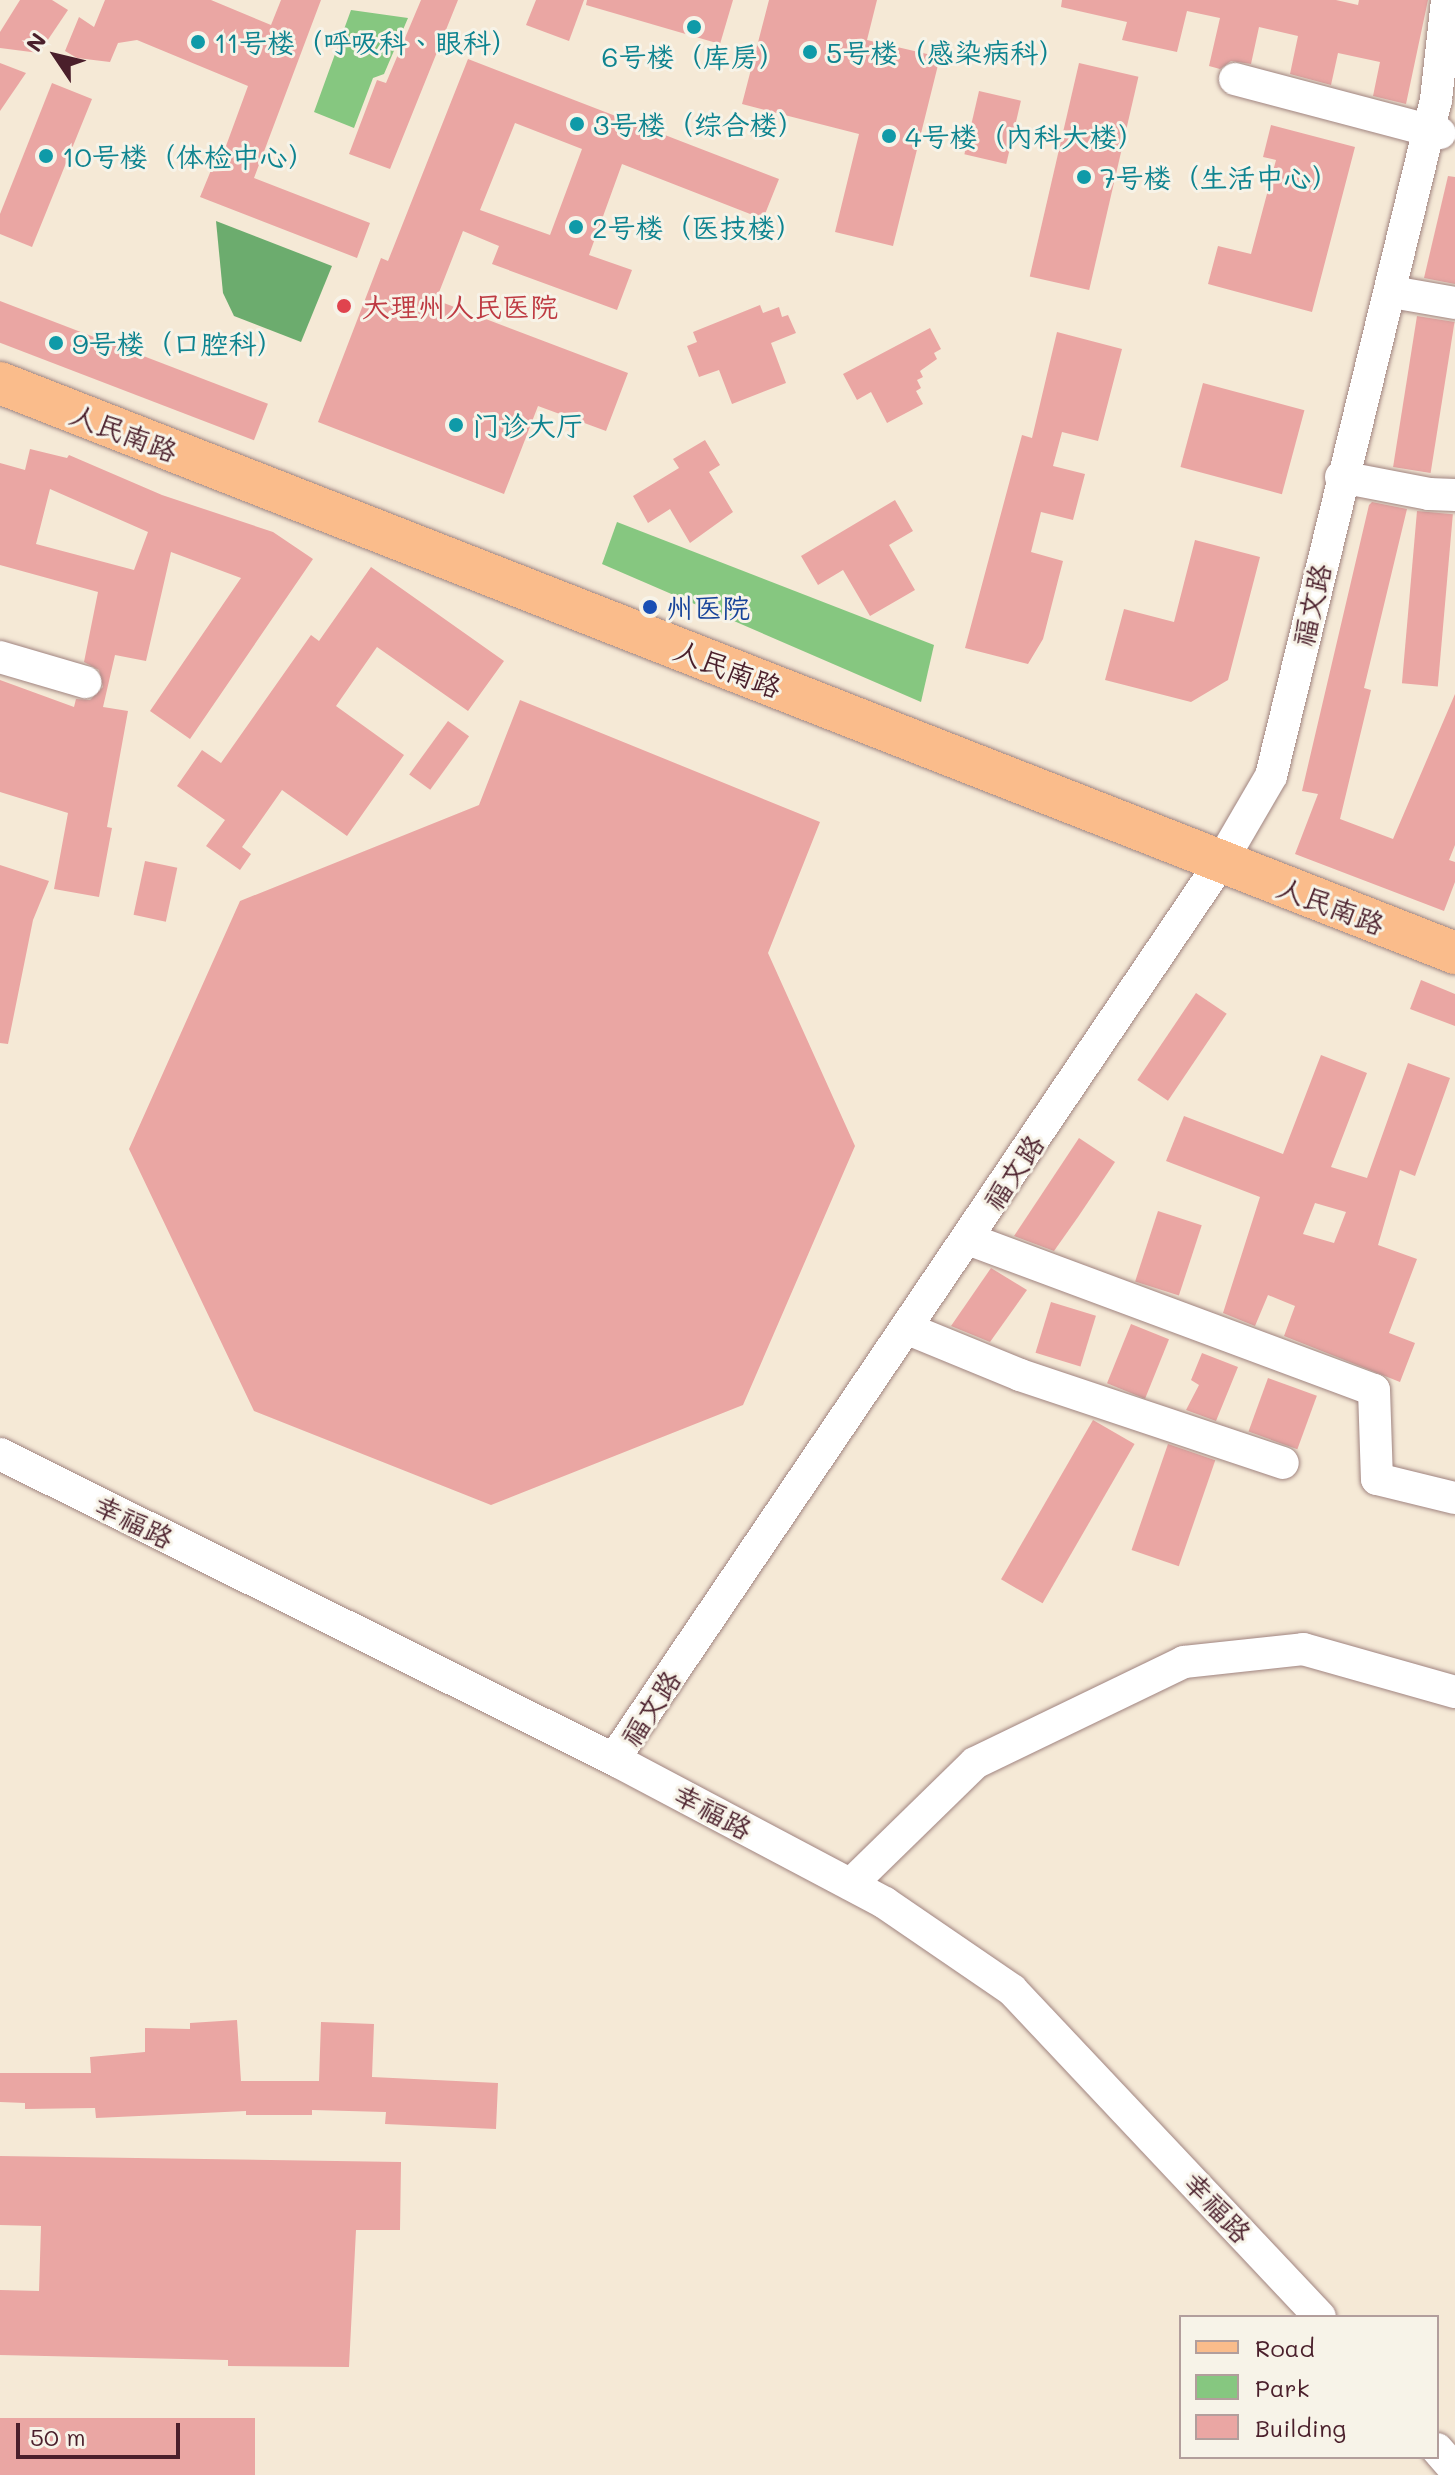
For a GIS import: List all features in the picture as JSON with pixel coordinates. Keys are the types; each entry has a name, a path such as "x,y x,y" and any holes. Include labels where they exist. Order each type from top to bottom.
{"main road":[{"name":"人民南路","path":"0,383 1455,953"}],"street":[{"name":"福文路","path":"1441,114 1447,0"},
{"name":"福文路","path":"619,1762 620,1750 915,1332 1289,778 1349,479 1398,293 1441,114 1455,40"},
{"path":"1235,79 1441,114"},
{"path":"1398,293 1455,303"},
{"path":"1349,479 1429,494 1455,495"},
{"path":"0,657 85,682"},
{"path":"975,1242 1374,1390 1377,1479 1455,1498"},
{"path":"915,1332 1020,1375 1283,1463"},
{"name":"幸福路","path":"0,1454 619,1762 885,1903 1012,1990 1318,2315"},
{"path":"851,1884 975,1763 1184,1662 1303,1649 1455,1692"},
{"path":"1439,2451 1455,2470"}],"green space":[{"path":"351,10 408,18 384,74 373,78 354,128 314,112"},
{"path":"216,221 332,266 301,342 234,316 223,293"},
{"path":"617,522 934,645 921,702 602,564"}],"building":[{"path":"20,0 52,0 68,10 39,53 0,48 0,32"},
{"path":"105,0 211,0 271,25 281,0 321,0 254,178 370,223 357,258 200,197 214,163 219,165 248,86 137,40 118,43 110,62 77,58 65,51 79,17 94,27"},
{"path":"421,0 458,0 390,169 349,154 377,80 386,83"},
{"path":"536,0 584,0 569,41 526,25"},
{"name":"6号楼（库房）","path":"587,0 733,0 720,44 586,5"},
{"path":"769,0 877,0 867,40 940,57 893,246 835,232 859,134 742,104"},
{"path":"1062,0 1336,0 1358,5 1359,0 1428,0 1406,104 1373,96 1380,62 1338,53 1331,85 1290,74 1298,36 1259,27 1251,64 1231,61 1220,69 1209,66 1220,18 1187,11 1177,52 1122,40 1127,22 1061,7"},
{"path":"468,59 779,179 763,219 622,164 589,255 632,270 617,310 492,264 499,246 463,231 436,300 628,373 606,431 538,406 504,494 318,422 381,258 388,261","holes":["515,123 582,149 550,235 480,210"]},
{"path":"0,63 26,73 0,111"},
{"name":"7号楼（生活中心）","path":"1079,63 1138,77 1089,290 1030,276"},
{"name":"10号楼（体检中心）","path":"52,83 92,99 32,247 0,234 0,214"},
{"path":"979,91 1021,101 1006,164 964,154"},
{"path":"1271,125 1355,147 1312,312 1208,284 1218,246 1251,254 1276,160 1263,157"},
{"path":"1448,176 1455,177 1455,284 1424,278"},
{"path":"0,301 268,404 254,440 0,343"},
{"path":"760,305 763,313 779,307 782,317 788,315 796,333 771,343 786,383 732,404 719,370 699,377 687,346 697,342 693,332"},
{"path":"1417,316 1455,322 1431,473 1393,467"},
{"path":"930,328 941,349 934,353 937,359 920,371 923,377 917,380 921,388 916,391 923,404 887,423 871,392 857,400 843,374"},
{"path":"1057,332 1122,349 1098,441 1062,432 1053,466 1085,474 1073,520 1041,512 1031,552 1063,561 1043,639 1028,664 965,648 1022,435 1032,438"},
{"path":"1203,383 1304,410 1282,494 1180,467"},
{"path":"705,440 720,465 709,472 733,512 690,543 670,509 648,523 633,496 679,468 673,459"},
{"path":"30,449 67,458 69,455 162,495 273,532 313,559 190,739 150,711 241,578 171,552 146,661 115,655 103,707 128,711 107,827 112,828 99,897 54,889 68,813 0,792 0,680 74,707 76,699 90,700 103,687 99,670 84,662 98,592 0,565 0,463 25,470","holes":["50,489 148,532 134,570 36,544"]},
{"path":"895,500 913,531 889,545 915,590 870,616 843,570 818,585 801,556"},
{"path":"1372,502 1407,509 1364,688 1371,690 1340,819 1393,839 1455,694 1455,845 1449,860 1455,862 1455,882 1444,911 1295,854 1318,794 1302,791"},
{"path":"1417,511 1453,514 1438,686 1402,683"},
{"path":"1195,540 1260,557 1228,680 1191,702 1105,680 1124,609 1174,622"},
{"path":"371,567 504,661 468,711 377,647 336,706 404,755 347,836 282,790 242,847 251,854 240,870 206,846 225,820 177,786 202,750 221,763 311,635 319,641"},
{"path":"520,700 820,822 768,953 855,1146 743,1405 491,1505 254,1411 129,1149 240,901 479,805"},
{"path":"448,721 469,736 430,790 409,774"},
{"path":"145,861 177,868 166,922 134,915"},
{"path":"0,865 49,881 33,920 8,1044 0,1043"},
{"path":"1421,980 1455,994 1455,1026 1410,1009"},
{"path":"1196,993 1227,1014 1168,1101 1137,1080"},
{"path":"1321,1055 1367,1073 1331,1167 1367,1178 1408,1063 1450,1078 1415,1176 1400,1170 1378,1245 1417,1259 1389,1333 1415,1343 1400,1382 1284,1336 1295,1306 1268,1295 1255,1326 1223,1313 1260,1197 1166,1161 1184,1116 1283,1154","holes":["1315,1203 1346,1212 1334,1243 1303,1234"]},
{"path":"1079,1138 1115,1162 1054,1251 1014,1236"},
{"path":"1158,1211 1202,1225 1179,1296 1135,1281"},
{"path":"991,1268 1027,1290 990,1342 951,1326"},
{"path":"1051,1302 1096,1316 1080,1366 1036,1353"},
{"path":"1131,1324 1169,1339 1145,1399 1107,1383"},
{"path":"1202,1353 1238,1367 1216,1421 1186,1410 1199,1385 1191,1380"},
{"path":"1268,1378 1317,1396 1297,1449 1249,1432"},
{"path":"1093,1420 1135,1444 1043,1603 1001,1579"},
{"path":"1168,1444 1215,1460 1179,1566 1132,1550"},
{"path":"237,2020 241,2081 319,2081 321,2022 374,2024 372,2077 498,2083 496,2129 385,2124 386,2112 312,2110 312,2115 246,2115 246,2111 96,2118 95,2108 25,2109 25,2103 0,2102 0,2073 91,2073 90,2057 145,2052 145,2028 190,2029 190,2023"},
{"path":"0,2156 401,2162 400,2230 356,2230 349,2367 228,2366 228,2360 0,2355 0,2290 39,2291 41,2226 0,2225"},
{"path":"0,2418 255,2418 255,2475 0,2475"}],"place":[{"name":"6号楼（库房）","path":"694,27"},
{"name":"11号楼（呼吸科、眼科）","path":"198,42"},
{"name":"5号楼（感染病科）","path":"810,52"},
{"name":"3号楼（综合楼）","path":"577,124"},
{"name":"4号楼（内科大楼）","path":"889,136"},
{"name":"10号楼（体检中心）","path":"46,156"},
{"name":"7号楼（生活中心）","path":"1084,177"},
{"name":"2号楼（医技楼）","path":"576,227"},
{"name":"大理州人民医院","path":"344,306"},
{"name":"9号楼（口腔科）","path":"56,343"},
{"name":"门诊大厅","path":"456,425"},
{"name":"州医院","path":"650,607"}]}
